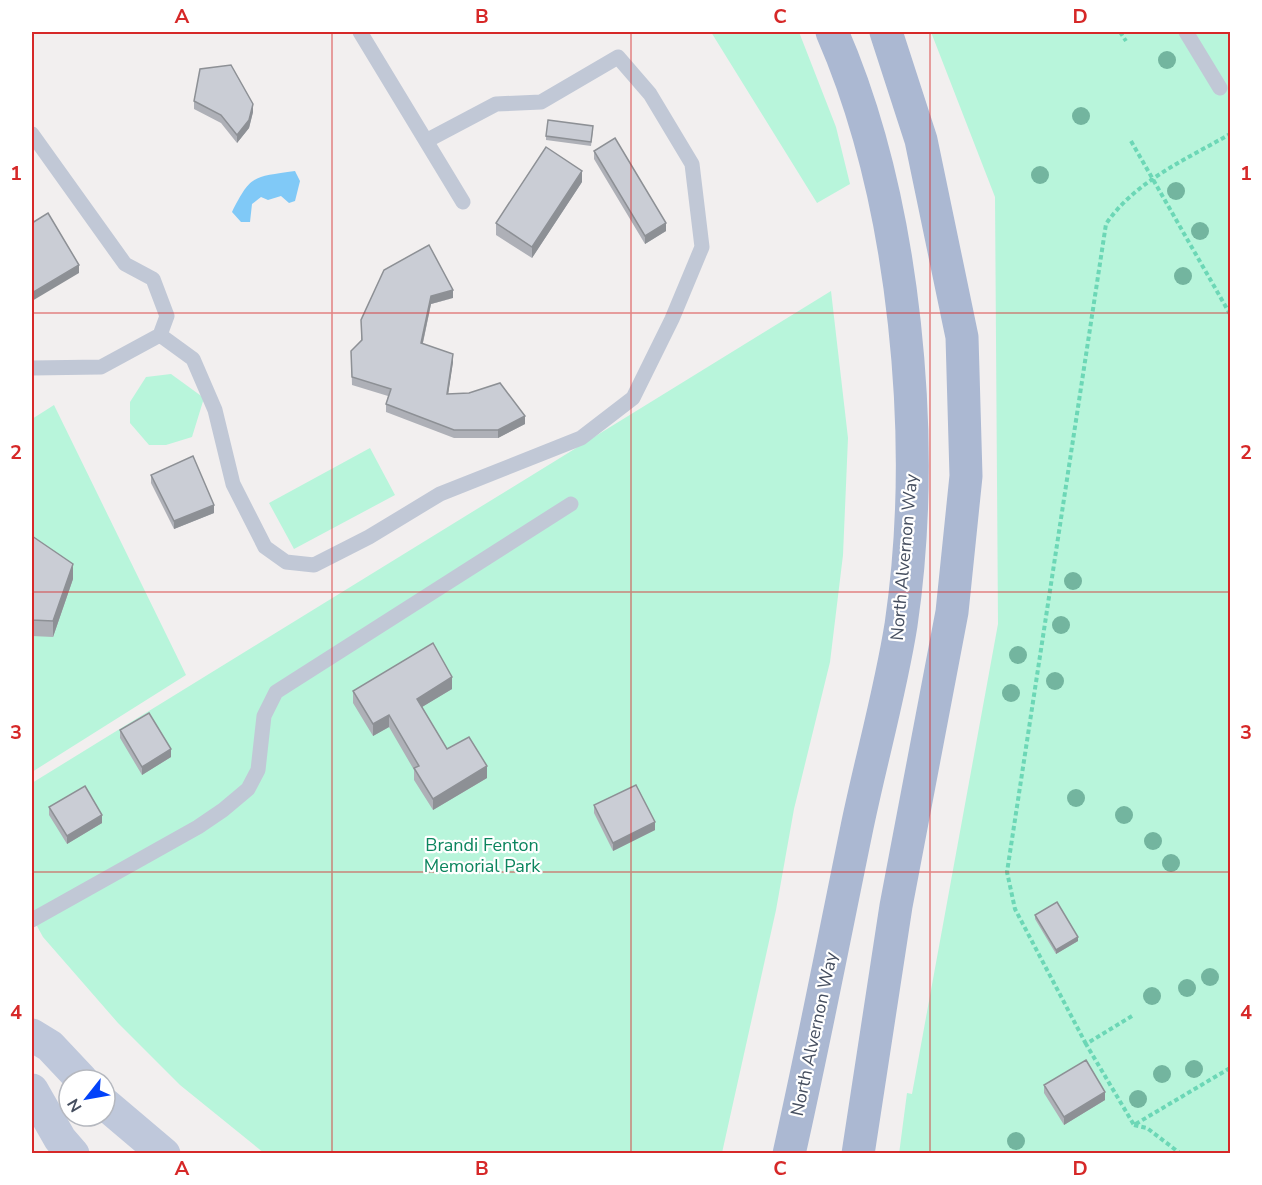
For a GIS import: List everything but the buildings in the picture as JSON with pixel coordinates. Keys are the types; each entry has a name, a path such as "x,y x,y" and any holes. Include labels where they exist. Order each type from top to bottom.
{"main road":[{"name":"North Alvernon Way","path":"789,1154 901,625 913,496 910,378 895,258 872,149 846,65 832,32"},
{"path":"858,1154 896,906 952,612 966,476 960,326 921,140 886,32"}],"street":[{"path":"32,1035 50,1046 71,1068"},
{"path":"32,1090 60,1139 73,1154"},
{"path":"117,1114 164,1154"}],"lane":[{"path":"360,32 464,202"},
{"path":"1186,32 1220,88"},
{"path":"160,335 193,359 215,410 233,484 265,547 286,562 314,565 369,537 440,494 581,438 633,398 672,319 702,247 692,164 650,94 618,57 541,102 496,104 426,141"},
{"path":"32,134 125,264 153,279 167,316 160,335 101,367 32,368"},
{"path":"32,920 198,828 248,789 258,770 264,716 276,692 571,504"}],"path":[{"path":"1120,32 1126,41"},
{"path":"1181,1154 1148,1128 1134,1125 1086,1044 1015,909 1007,872 1106,224 1118,206 1153,179 1230,134"},
{"path":"1131,141 1230,314"},
{"path":"1086,1044 1132,1016"},
{"path":"1134,1125 1230,1068"}],"green space":[{"path":"711,32 799,32 836,127 850,184 817,203"},
{"path":"931,32 1230,32 1230,1153 899,1154 907,1093 912,1094 998,624 995,197"},
{"name":"Brandi Fenton Memorial Park","path":"831,291 848,438 843,555 830,662 794,809 776,910 722,1153 264,1153 180,1085 118,1023 43,937 32,917 32,783"},
{"path":"171,374 204,398 192,437 166,445 149,445 130,423 130,402 146,377"},
{"path":"54,405 186,675 32,772 32,419"},
{"path":"370,448 395,495 294,549 269,503"}],"water":[{"path":"295,171 300,181 295,201 289,203 281,196 268,200 261,197 252,204 250,222 241,222 232,212 244,190 255,180"}]}
